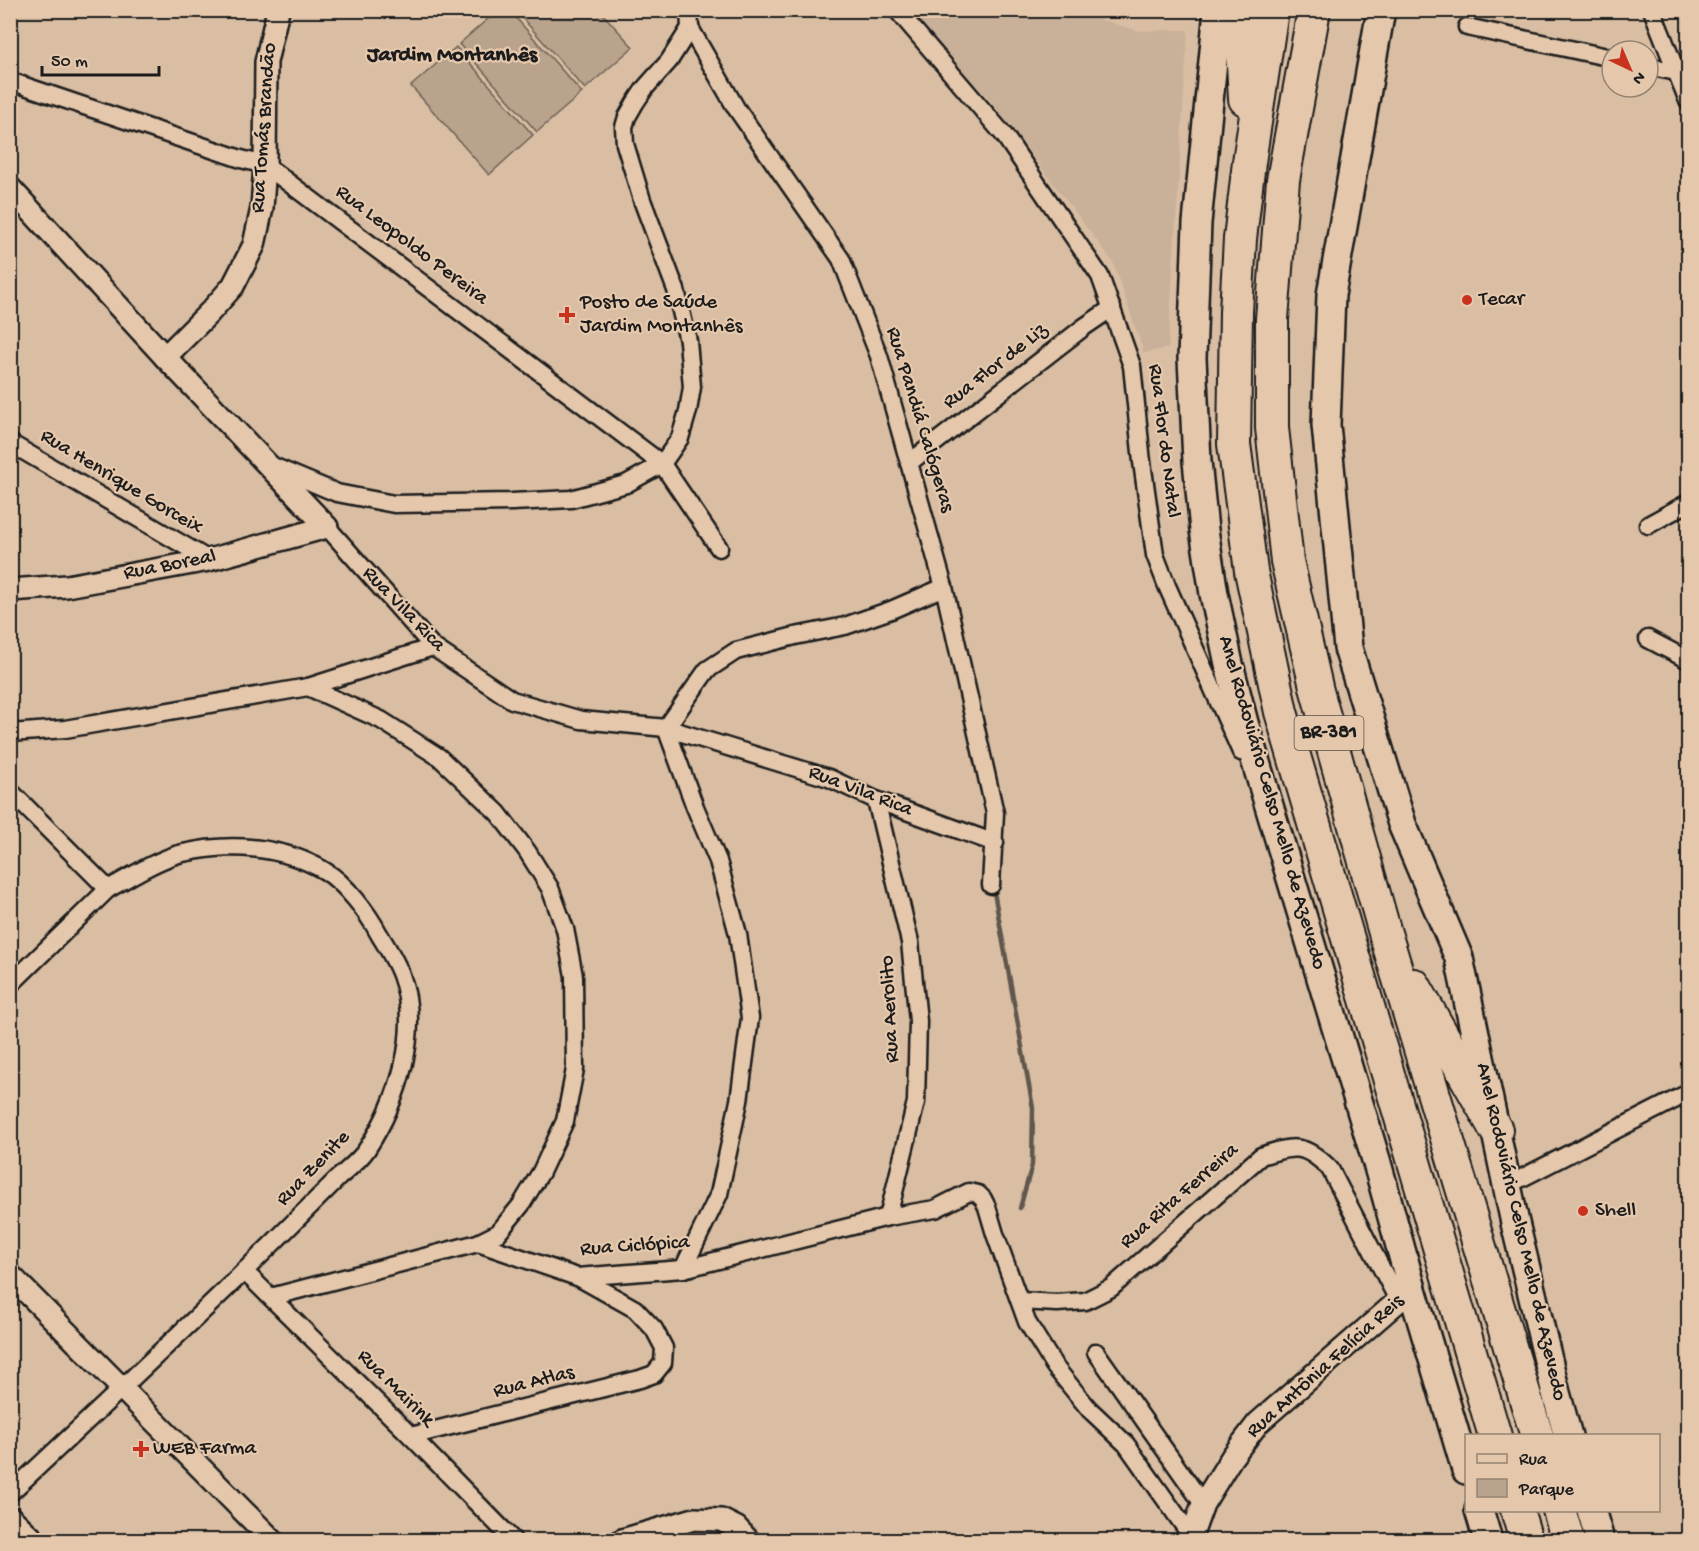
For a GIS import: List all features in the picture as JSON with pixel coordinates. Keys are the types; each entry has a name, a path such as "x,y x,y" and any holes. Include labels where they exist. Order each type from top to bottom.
{"highway":[{"path":"1240,10 1249,162"},
{"name":"Anel Rodoviário Celso Mello de Azevedo","path":"1272,10 1249,162 1240,239 1236,312 1234,444 1251,571 1281,712 1494,1434"},
{"name":"Anel Rodoviário Celso Mello de Azevedo","path":"1314,10 1283,180 1272,319 1272,428 1287,561 1317,691 1385,933 1536,1434"},
{"path":"1385,933 1496,1130"},
{"path":"1518,1512 1526,1540"},
{"path":"1560,1512 1569,1540"}],"main road":[{"name":"Anel Rodoviário Celso Mello de Azevedo","path":"1218,10 1197,222 1192,358 1197,461 1204,530 1214,594 1239,703 1371,1142 1405,1294 1465,1464"},
{"name":"Anel Rodoviário Celso Mello de Azevedo","path":"1382,10 1331,295 1326,425 1348,648 1402,824 1459,958 1508,1185 1567,1434"},
{"path":"1480,1512 1488,1540"},
{"path":"1592,1512 1600,1540"}],"street":[{"name":"Rua Tomás Brandão","path":"165,357 233,286 254,245 262,208 265,165 266,62 278,10"},
{"name":"Rua Pandiá Calógeras","path":"689,10 690,28 736,108 841,259 879,356 944,587 995,813 991,885"},
{"name":"Rua Flor do Natal","path":"897,10 1004,135 1100,276 1132,366 1155,555 1241,752 1262,783"},
{"path":"1652,10 1689,101"},
{"path":"1467,27 1600,55"},
{"path":"266,463 337,493 394,504 571,499 626,484 662,464 680,438 688,411 692,387 688,341 676,290 642,200 625,144 624,127 627,117 645,88 669,61 690,28"},
{"path":"1660,69 1676,72"},
{"name":"Rua Leopoldo Pereira","path":"10,81 241,159 265,165 662,464 719,548"},
{"name":"Rua Vila Rica","path":"10,188 165,357 327,527 433,646 512,700 581,720 666,728 829,778 876,800 994,843"},
{"name":"Rua Flor de Liz","path":"909,463 1084,327 1112,308"},
{"name":"Rua Henrique Gorceix","path":"10,443 209,560"},
{"path":"1648,525 1689,503"},
{"name":"Rua Boreal","path":"10,590 67,586 209,560 327,527"},
{"path":"683,1269 719,1194 740,1101 750,1018 738,934 718,861 666,728 707,670 736,651 845,626 891,610 944,587"},
{"path":"1648,639 1689,660"},
{"path":"10,733 65,729 308,687 433,646"},
{"path":"271,1297 478,1243 498,1233 521,1205 541,1172 565,1121 576,1068 574,976 565,929 550,888 526,851 498,813 439,757 381,720 308,687"},
{"path":"10,791 108,889"},
{"name":"Rua Aerolito","path":"876,800 910,942 918,1021 916,1102 888,1218"},
{"name":"Rua Zenite","path":"10,985 108,889 182,853 218,848 250,848 279,852 326,872 344,888 376,927 402,976 410,1014 409,1035 401,1076 384,1121 366,1152 122,1389 10,1493"},
{"path":"1508,1185 1689,1094"},
{"name":"Rua Rita Ferreira","path":"1020,1301 1057,1303 1085,1301 1111,1288 1261,1156 1283,1148 1303,1148 1318,1157 1330,1169 1405,1294"},
{"name":"Rua Ciclópica","path":"478,1243 577,1276 683,1269 888,1218 935,1209 969,1192 978,1194 987,1207 1020,1301"},
{"name":"Rua Mairink","path":"244,1272 513,1540"},
{"path":"10,1275 272,1540"},
{"name":"Rua Atlas","path":"411,1436 654,1374 663,1363 664,1348 654,1329 635,1309 577,1276"},
{"name":"Rua Antônia Felícia Reis","path":"1192,1539 1203,1504 1232,1456 1258,1423 1405,1294"},
{"path":"1020,1301 1026,1322 1055,1367 1089,1409 1126,1444 1192,1539"},
{"path":"1096,1352 1203,1504"},
{"path":"10,1517 34,1540"},
{"path":"622,1540 644,1537 694,1519 721,1520 737,1528 748,1540"}],"shaded area":[{"path":"902,11 1091,11 1102,20 1139,31 1188,30 1168,348 1144,353 1113,262 990,100"}],"green space":[{"path":"497,11 510,11 582,93 537,132 459,44"},
{"path":"516,11 600,11 633,47 585,89"},
{"path":"456,47 533,135 489,175 411,86"}],"waterway":[{"path":"994,892 1033,1108 1032,1165 1020,1208"}],"place":[{"name":"Tecar","path":"1467,300"},
{"name":"Posto de Saúde Jardim Montanhês","path":"567,315"},
{"name":"Shell","path":"1583,1211"},
{"name":"WEB Farma","path":"141,1449"}],"district":[{"name":"Jardim Montanhês","path":"452,56"}]}
